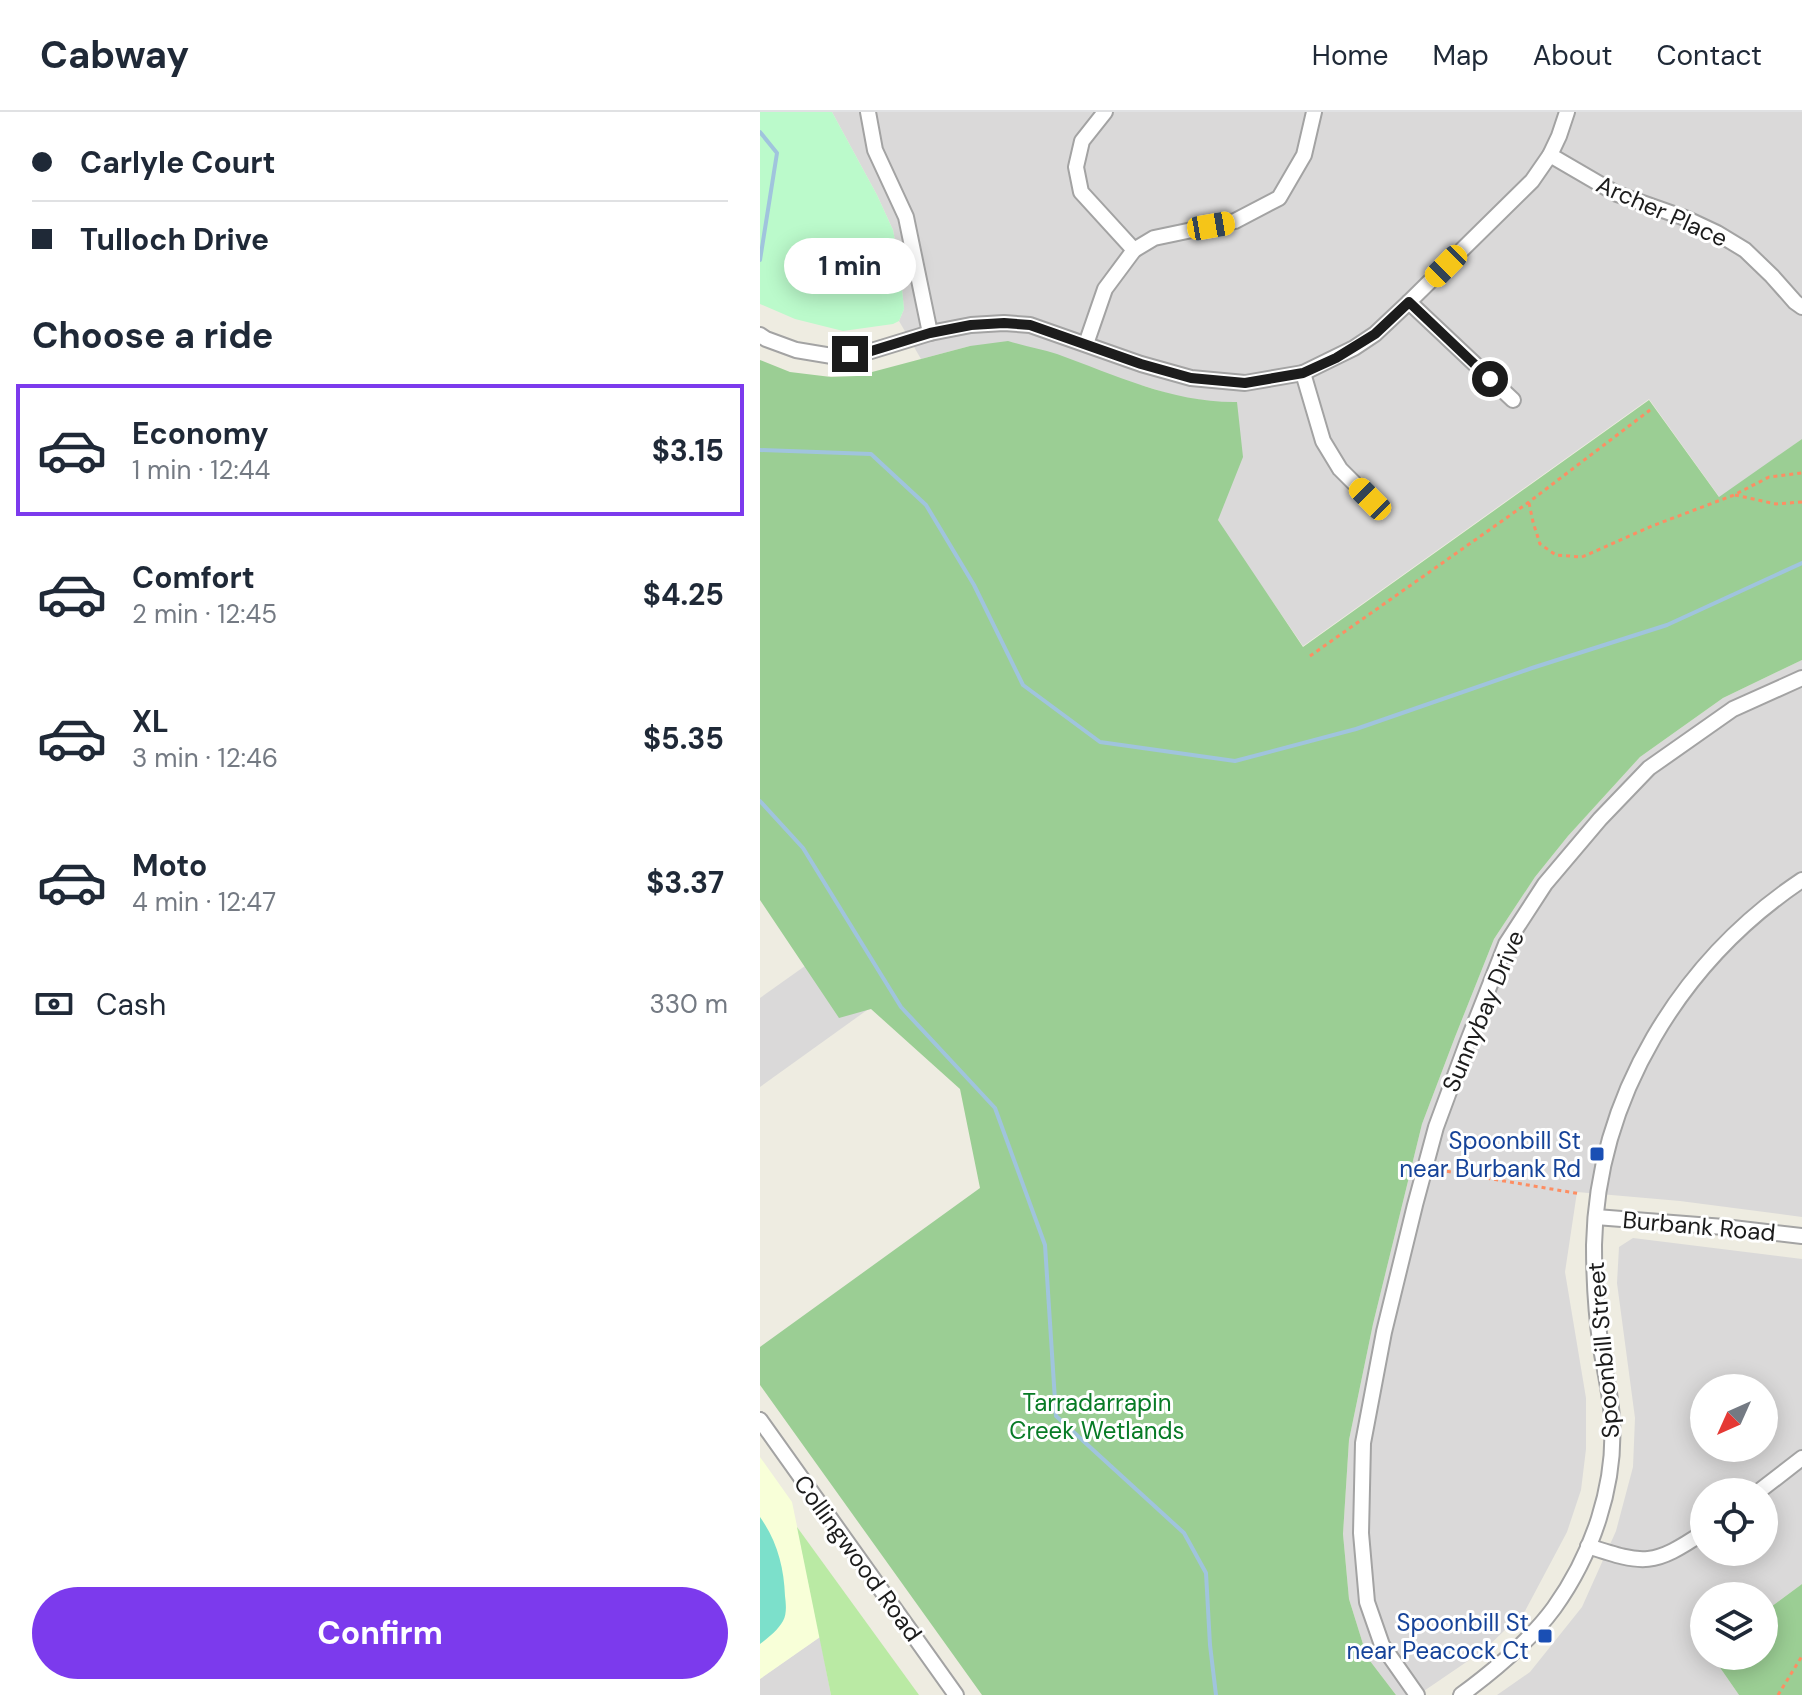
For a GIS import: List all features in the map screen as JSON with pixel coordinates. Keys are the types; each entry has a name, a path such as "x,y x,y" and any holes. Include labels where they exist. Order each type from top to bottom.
{"street":[{"path":"868,112 875,150 906,217 930,333"},
{"path":"1105,112 1082,141 1076,167 1081,192 1134,250"},
{"path":"1086,344 1105,289 1134,250 1154,238 1235,221 1279,198 1304,155 1314,112"},
{"path":"760,335 796,350 832,356 868,352 930,333 971,325 1004,323 1030,325 1191,378 1245,383 1303,373 1375,334 1532,181 1550,155 1567,112"},
{"name":"Archer Place","path":"1550,155 1617,194 1717,233 1745,250 1802,307"},
{"path":"1409,302 1513,400"},
{"path":"1303,373 1323,441 1340,469 1370,499"},
{"name":"Sunnybay Drive","path":"1417,1695 1382,1645 1367,1602 1361,1518 1363,1443 1384,1332 1436,1127 1506,944 1545,884 1600,819 1649,768 1733,709 1802,678"},
{"name":"Spoonbill Street","path":"1461,1695 1512,1654 1554,1608 1588,1546 1603,1500 1613,1442 1597,1316 1596,1217 1605,1161 1636,1069 1653,1037 1712,956 1755,915 1802,880"},
{"name":"Burbank Road","path":"1596,1217 1802,1236"},
{"name":"Collingwood Road","path":"760,1420 956,1695"},
{"path":"1776,1478 1802,1458"},
{"path":"1588,1546 1625,1559 1648,1561 1674,1552 1690,1541"}],"path":[{"path":"1310,656 1529,502 1650,410"},
{"path":"1529,502 1540,544 1556,555 1582,557 1734,495 1769,477 1802,473"},
{"path":"1734,495 1776,504 1802,502"},
{"path":"1425,1167 1581,1194"},
{"path":"1778,1695 1802,1656"}],"shaded area":[{"path":"760,112 832,112 893,230 904,309 899,321 843,331 795,319 760,304"},
{"path":"832,112 1802,112 1802,439 1720,498 1649,399 1303,646 1217,521 1215,402 1179,397 970,346 921,359 899,321 904,309 893,230"},
{"path":"1802,660 1802,1217 1680,1201 1577,1192 1565,1272 1586,1398 1586,1449 1581,1490 1567,1532 1525,1611 1484,1650 1418,1695 1396,1695 1367,1657 1349,1599 1343,1534 1349,1440 1373,1324 1422,1124 1455,1037 1494,939 1535,877 1640,757 1723,698"},
{"path":"1078,772 1119,829 760,1087 760,998"},
{"path":"1633,1238 1802,1259 1802,1584 1778,1602 1778,1582 1690,1582 1690,1670 1722,1670 1739,1695 1497,1695 1530,1672 1582,1607 1616,1531 1633,1467 1635,1418 1617,1283 1619,1247"},
{"path":"760,1457 792,1502 820,1637 760,1679"},
{"path":"760,1517 778,1555 786,1609 781,1624 760,1644"},
{"path":"820,1637 831,1695 760,1695 760,1679"}],"green space":[{"name":"Tarradarrapin Creek Wetlands","path":"1008,341 1057,354 1167,393 1237,402 1243,457 1218,520 1303,647 1649,400 1719,497 1802,439 1802,660 1723,698 1640,757 1568,836 1535,877 1494,939 1422,1124 1373,1324 1349,1440 1343,1534 1349,1599 1367,1657 1396,1695 982,1695 760,1385 760,1347 980,1188 960,1089 871,1009 839,1018 760,900 760,360 790,372 831,377 857,376 970,346"},
{"path":"797,1527 919,1695 831,1695"},
{"path":"1802,1584 1802,1695 1739,1695 1722,1670 1778,1670 1778,1602"}],"waterway":[{"path":"760,132 777,153 760,260"},
{"path":"760,450 871,454 926,505 974,585 1023,685 1100,742 1235,761 1356,729 1667,625 1802,563"},
{"path":"760,801 803,848 901,1007 995,1108 1045,1245 1056,1416 1184,1533 1206,1573 1216,1695"}],"place":[{"name":"Spoonbill St near Burbank Rd","path":"1597,1154"},
{"name":"Spoonbill St near Peacock Ct","path":"1545,1636"}],"route":[{"path":"850,354 868,352 930,333 971,325 1004,323 1030,325 1191,378 1245,383 1303,373 1336,358 1375,334 1409,302 1490,379"}]}
